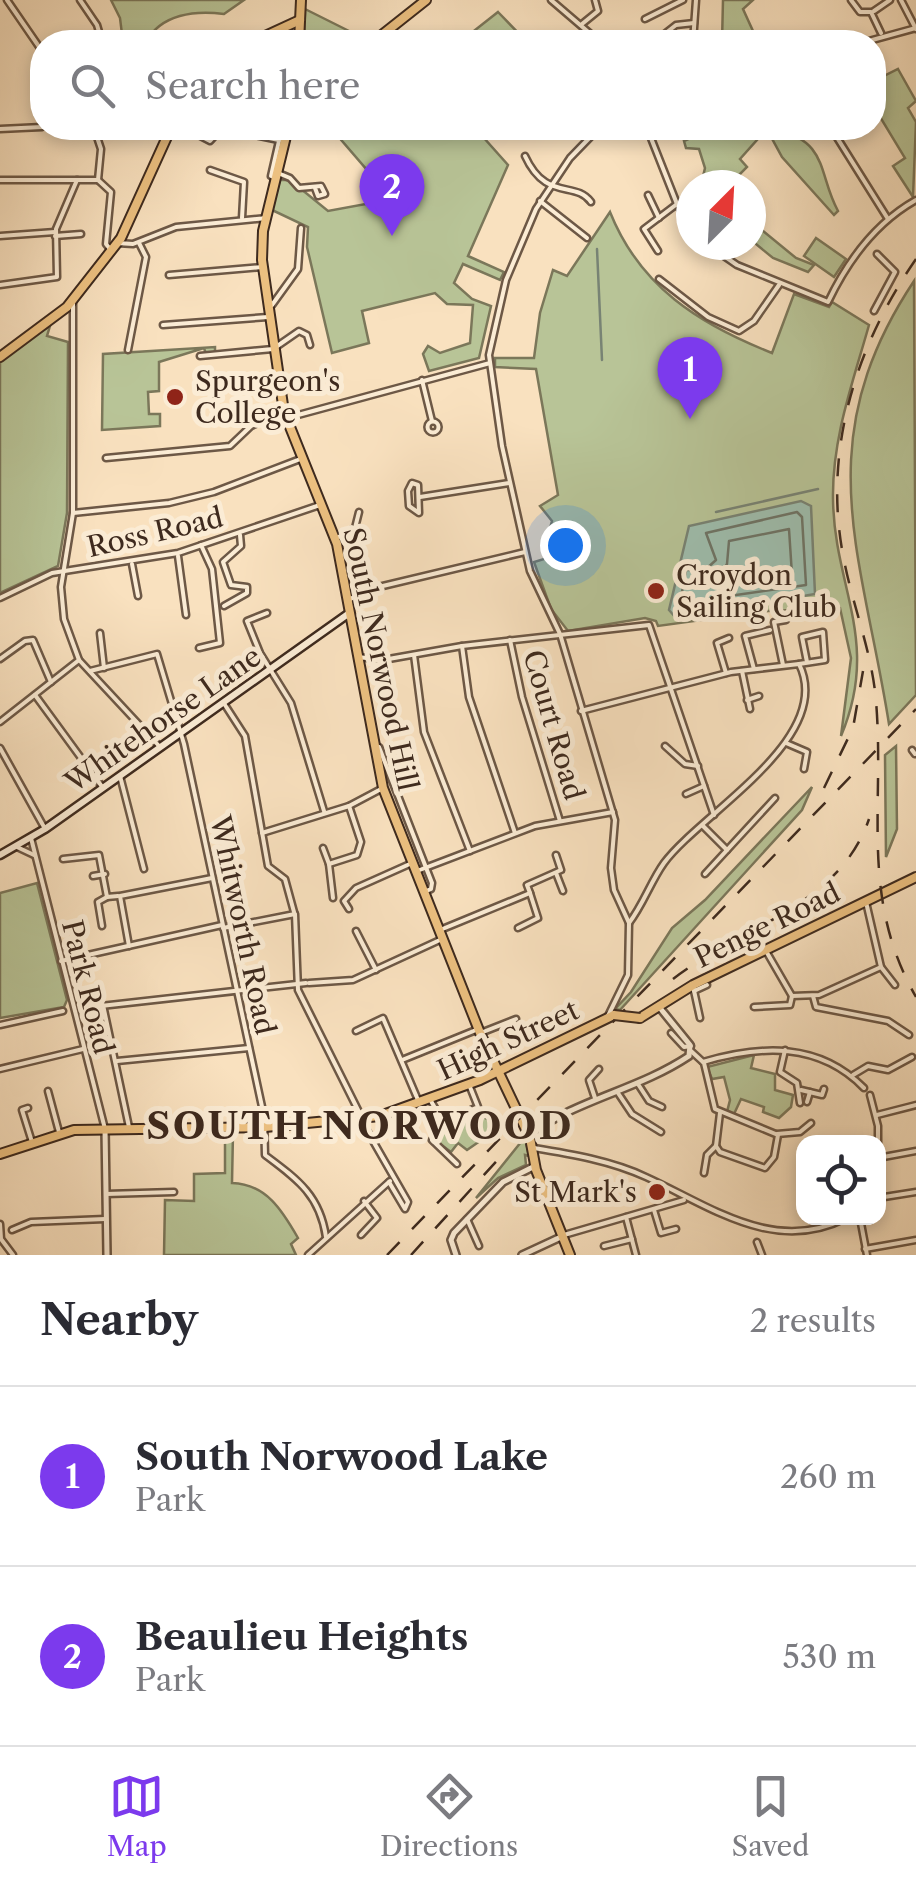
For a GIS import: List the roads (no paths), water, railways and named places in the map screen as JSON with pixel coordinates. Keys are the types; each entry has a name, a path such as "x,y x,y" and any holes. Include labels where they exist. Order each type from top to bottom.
{"main road":[{"path":"300,30 301,0"},
{"path":"388,30 426,0"},
{"path":"278,30 300,20"},
{"path":"0,356 60,314 114,246 165,140"},
{"name":"South Norwood Hill","path":"282,141 262,268 285,415 335,539 383,788 418,868 479,1031 529,1135 535,1166 570,1255"},
{"name":"Whitehorse Lane","path":"0,856 45,829 222,701 338,626 348,614"},
{"path":"338,626 352,635"},
{"name":"Penge Road","path":"610,1016 640,1018 916,877"},
{"name":"High Street","path":"0,1154 59,1132 265,1127 364,1118 420,1104 469,1085 582,1034 610,1016"}],"street":[{"path":"7,0 30,34"},
{"path":"80,0 100,30"},
{"path":"551,0 588,30"},
{"path":"582,24 598,11 595,0"},
{"path":"645,18 683,0"},
{"path":"694,30 696,0"},
{"path":"851,0 860,12 871,12 890,0"},
{"path":"886,34 916,28 901,0"},
{"path":"871,12 880,30"},
{"path":"670,30 676,25 694,23"},
{"path":"0,130 30,129"},
{"path":"98,140 98,180"},
{"path":"277,140 282,141"},
{"path":"588,140 540,201 495,316 490,363 525,552 560,634 616,823 611,868 629,923 627,980 610,1016"},
{"path":"652,140 676,199"},
{"path":"839,140 888,219"},
{"path":"525,156 537,176 550,185 584,194 591,202"},
{"path":"210,170 216,176 244,182 242,218"},
{"path":"277,176 288,176 298,188 315,188"},
{"path":"0,180 98,180 107,184 111,192 106,244 114,246 139,242 176,227 267,218"},
{"path":"0,285 57,277 55,234 78,180"},
{"path":"648,195 659,218"},
{"path":"730,260 779,285 828,302 888,219 916,200"},
{"path":"540,201 587,238"},
{"path":"658,251 644,229 676,205"},
{"path":"163,325 268,314 298,269 302,228"},
{"path":"0,236 81,234"},
{"path":"128,350 146,257 139,242"},
{"path":"874,312 875,303 896,272 877,254"},
{"path":"168,276 262,268"},
{"path":"659,279 708,317 739,331 754,321 779,285"},
{"path":"73,299 73,513 63,572 64,619 79,660 160,747"},
{"path":"60,314 74,319"},
{"path":"200,356 272,349 299,331 307,335 310,345"},
{"path":"106,458 230,446 251,426 285,415 490,363"},
{"path":"422,380 432,421"},
{"path":"73,513 169,503 214,492 303,458"},
{"path":"420,497 510,482"},
{"path":"412,483 417,483 420,497 420,511 414,512 408,492 412,483"},
{"name":"Ross Road","path":"0,598 63,572 132,564 178,553 321,505"},
{"path":"335,539 354,528 359,512"},
{"path":"224,606 247,593 246,588 231,585 223,562 241,546 240,533"},
{"path":"200,648 220,643 212,570 202,545"},
{"path":"347,601 366,590 525,552"},
{"path":"178,553 186,615"},
{"path":"132,564 138,596"},
{"path":"243,612 291,703 324,811"},
{"path":"247,621 267,613"},
{"path":"783,666 774,622 786,620"},
{"path":"356,657 384,660 462,646 650,625 714,815"},
{"path":"726,674 717,643 770,630"},
{"path":"581,711 726,674 799,664 826,658 823,632 802,637 806,662"},
{"path":"90,671 104,668 100,634"},
{"path":"745,636 754,668"},
{"path":"0,660 25,641 34,640 51,682"},
{"name":"Court Road","path":"510,640 522,698 560,821"},
{"path":"462,646 469,696 515,833"},
{"name":"Whitworth Road","path":"104,668 157,654 181,731 265,1127 266,1154 307,1187 318,1205 326,1237"},
{"path":"414,654 424,732 470,851"},
{"path":"0,722 79,660"},
{"path":"629,923 666,860 786,744 800,717 806,678 799,664"},
{"path":"742,671 750,709"},
{"path":"35,695 103,788"},
{"path":"747,700 759,696"},
{"path":"222,701 245,736 268,866 285,879 295,914 296,983 408,1202 405,1209 389,1182"},
{"path":"372,740 378,743 418,868"},
{"path":"786,744 807,752 804,769"},
{"path":"665,746 685,764 698,766"},
{"path":"0,748 45,829"},
{"path":"120,776 144,869"},
{"path":"686,794 704,786"},
{"path":"262,833 348,806 383,788"},
{"path":"705,874 775,798"},
{"path":"328,864 357,855 360,842 348,806"},
{"path":"349,909 344,900 356,888 515,833 613,812"},
{"path":"703,826 727,850"},
{"name":"Park Road","path":"31,838 105,1130"},
{"path":"17,847 34,855"},
{"path":"323,848 333,898"},
{"path":"63,859 99,855 107,896"},
{"path":"518,928 539,917 527,885 562,868 556,855"},
{"path":"556,873 564,891"},
{"path":"93,876 105,874"},
{"path":"102,926 98,902 107,896 212,878"},
{"path":"0,1024 73,1009 236,988 350,981 530,894"},
{"path":"120,896 129,946"},
{"path":"866,902 881,967 895,985"},
{"path":"624,909 637,910"},
{"path":"61,961 295,914"},
{"path":"356,931 376,970"},
{"path":"754,1008 790,1005 792,996 766,951"},
{"path":"792,996 813,996 881,967"},
{"path":"700,1018 694,988 707,985"},
{"path":"813,996 816,1007 888,1021 909,1035"},
{"path":"103,1005 130,1130"},
{"path":"698,1008 707,1005"},
{"path":"660,1008 704,1062 710,1100 720,1113 778,1134 800,1132 811,1123"},
{"path":"356,1031 383,1018 420,1104"},
{"path":"402,1060 516,1019"},
{"path":"900,1029 904,1023"},
{"path":"671,1033 691,1049"},
{"path":"117,1061 249,1048"},
{"path":"0,1069 83,1049"},
{"path":"529,1135 594,1098 618,1094 638,1084 691,1049"},
{"path":"704,1062 754,1050 785,1050 820,1057 864,1088"},
{"path":"785,1050 780,1072 793,1078 800,1090 800,1103"},
{"path":"900,1052 904,1060"},
{"path":"852,1076 866,1067 886,1070 912,1057"},
{"path":"594,1098 590,1080 600,1069"},
{"path":"638,1084 649,1101 662,1107"},
{"path":"457,1164 432,1140 443,1122 478,1107 469,1085"},
{"path":"48,1090 59,1132"},
{"path":"800,1090 823,1092 818,1102"},
{"path":"807,1102 810,1092"},
{"path":"618,1094 632,1114 662,1132"},
{"path":"870,1095 877,1135"},
{"path":"431,1100 443,1122"},
{"path":"876,1116 916,1106"},
{"path":"28,1108 22,1110 32,1142"},
{"path":"704,1173 707,1155 716,1146 720,1113"},
{"path":"105,1130 107,1255"},
{"path":"716,1146 726,1155 764,1168 774,1157 778,1134"},
{"path":"534,1148 622,1167 670,1190 712,1220"},
{"path":"886,1154 916,1151"},
{"path":"456,1255 451,1238 467,1219 500,1184 535,1166"},
{"path":"308,1255 389,1182 391,1174"},
{"path":"668,1205 674,1198 670,1190"},
{"path":"106,1194 174,1192"},
{"path":"886,1197 916,1192"},
{"path":"522,1255 563,1236 684,1200"},
{"path":"362,1235 377,1218 364,1201"},
{"path":"654,1208 661,1233 676,1230"},
{"path":"626,1217 636,1255"},
{"path":"15,1231 30,1222 107,1219"},
{"path":"467,1219 476,1243"},
{"path":"0,1224 5,1246 13,1255"},
{"path":"821,1237 836,1225"},
{"path":"861,1225 866,1252 916,1240"},
{"path":"604,1246 632,1239"},
{"path":"747,1239 768,1244"},
{"path":"757,1242 762,1255"}],"water":[{"path":"801,501 811,506 815,594 676,618 669,610 689,526"}],"waterway":[{"path":"597,249 602,360"},
{"path":"716,512 818,489"}],"railway":[{"path":"916,259 894,293 861,365 849,402 837,480 844,560 871,665 876,701 881,887 898,960 916,997"},
{"path":"824,788 853,728 863,671"},
{"path":"387,1255 916,709"},
{"path":"673,979 811,895 855,849 869,819"},
{"path":"411,1255 504,1153"}],"place":[{"name":"Beaulieu Heights","path":"392,236"},
{"name":"Spurgeon's College","path":"175,397"},
{"name":"South Norwood Lake","path":"690,419"},
{"name":"Croydon Sailing Club","path":"656,591"},
{"name":"St Mark's","path":"657,1192"}],"district":[{"name":"SOUTH NORWOOD","path":"360,1126"}]}
